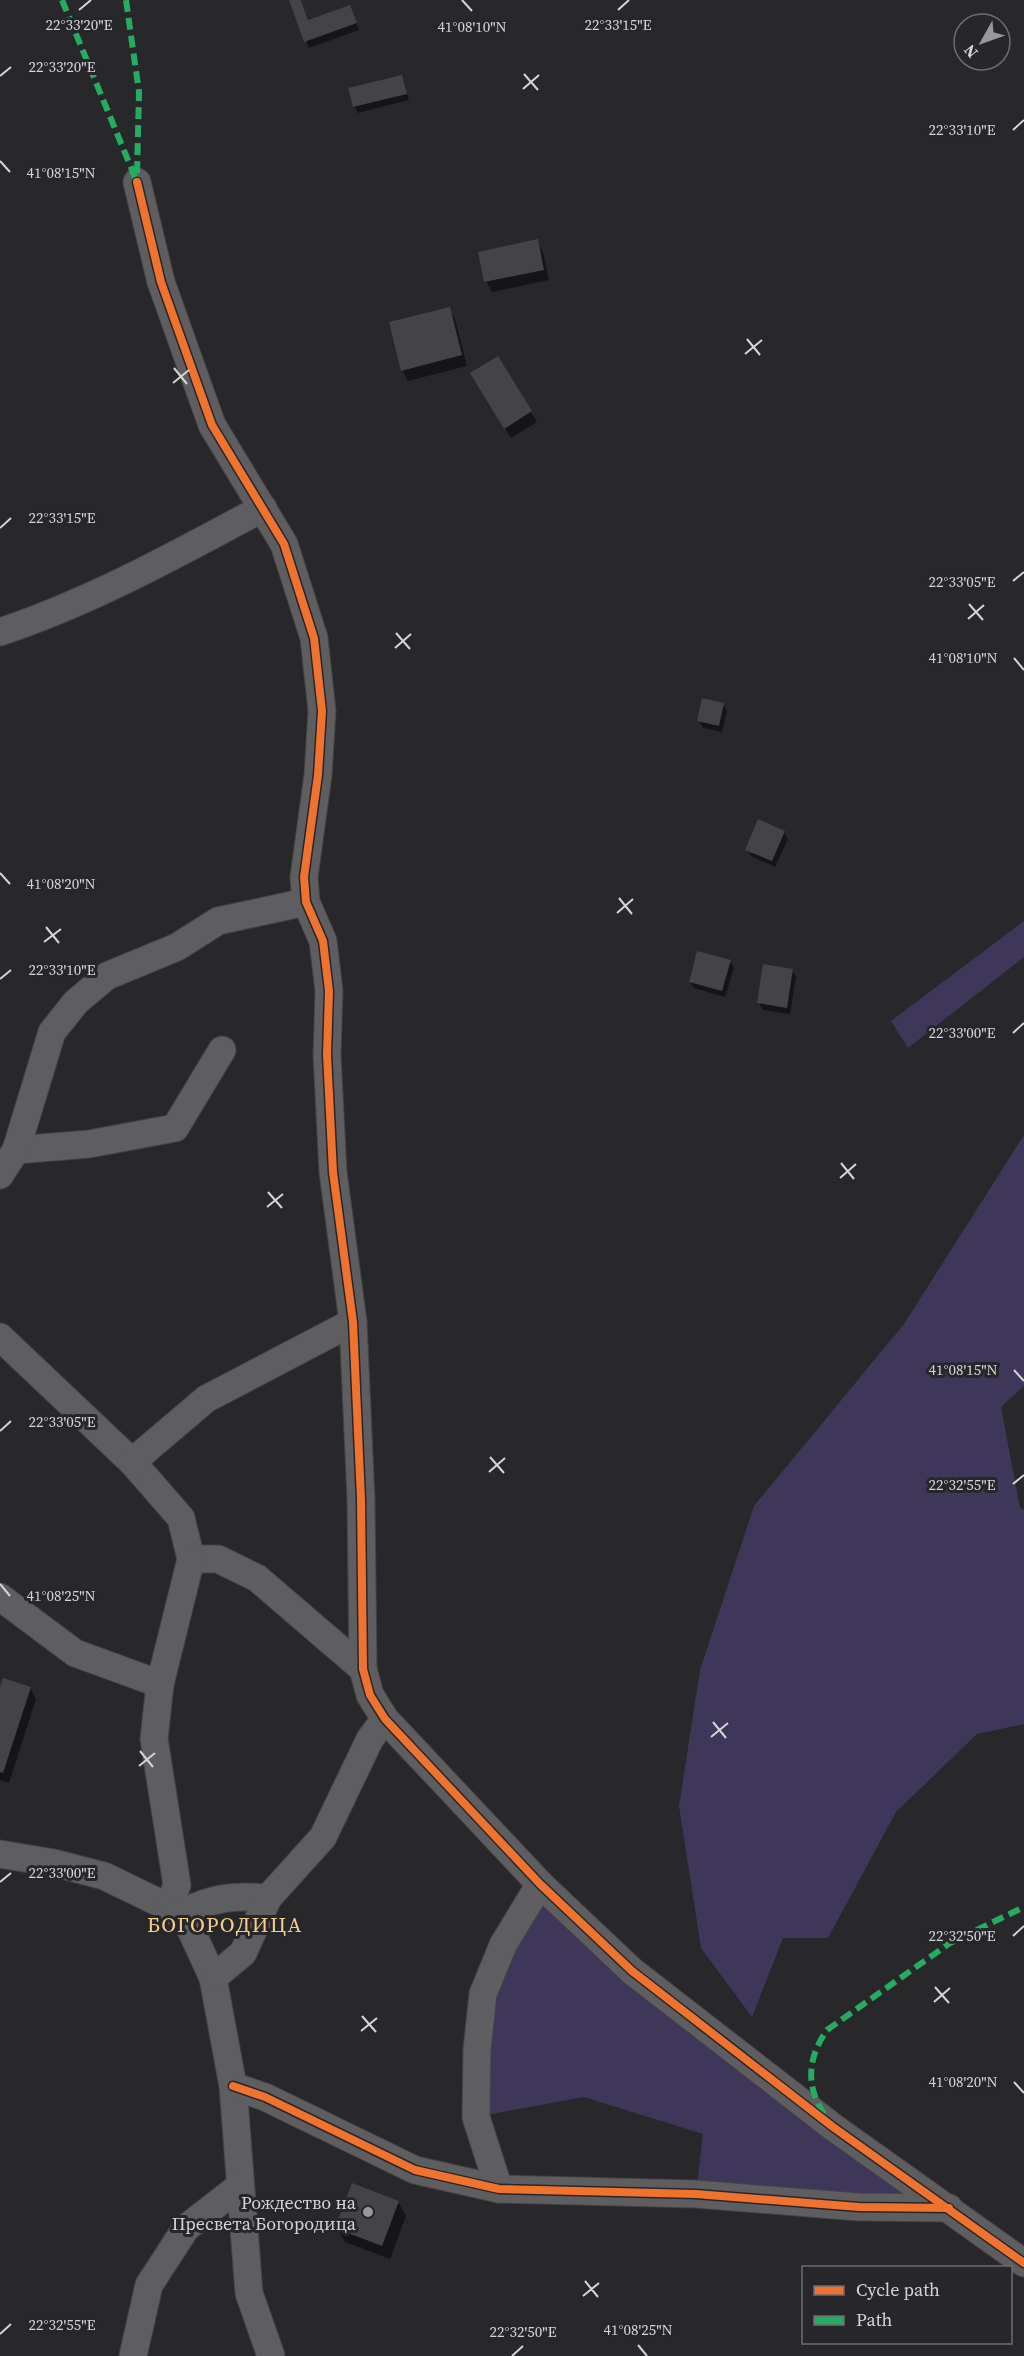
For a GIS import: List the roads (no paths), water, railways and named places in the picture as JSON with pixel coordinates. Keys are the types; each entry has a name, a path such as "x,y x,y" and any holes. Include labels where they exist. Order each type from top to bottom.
{"street":[{"path":"137,183 161,282 212,425 284,544 314,638 321,711 318,775 304,877 306,902 323,941 328,991 327,1055 333,1172 353,1322 361,1499 363,1669 370,1695 385,1719 540,1884 632,1971 833,2127 949,2208 1021,2265"},
{"path":"0,632 58,612 122,583 263,508"},
{"path":"0,1175 16,1150 52,1032 76,1002 107,976 177,947 218,921 306,902"},
{"path":"16,1150 89,1144 175,1128 222,1050"},
{"path":"132,1462 206,1399 353,1322"},
{"path":"0,1338 132,1462 181,1518 191,1559 160,1683 154,1739 177,1885 173,1911"},
{"path":"191,1559 218,1559 257,1578 363,1669"},
{"path":"0,1597 75,1653 160,1683"},
{"path":"213,1978 243,1953 268,1898 323,1837 370,1739 385,1719"},
{"path":"0,1854 54,1863 104,1876 173,1911 191,1930 213,1978 233,2086 249,2293 271,2356"},
{"path":"499,2189 476,2117 477,2050 483,1994 502,1945 540,1884"},
{"path":"173,1911 237,1895 268,1898"},
{"path":"233,2086 265,2097 415,2170 499,2189 696,2194 860,2207 949,2208"},
{"path":"133,2356 149,2285 186,2228 240,2186"}],"place":[{"name":"Рождество на Пресвета Богородица","path":"368,2212"}],"district":[{"name":"БОГОРОДИЦА","path":"225,1924"}]}
